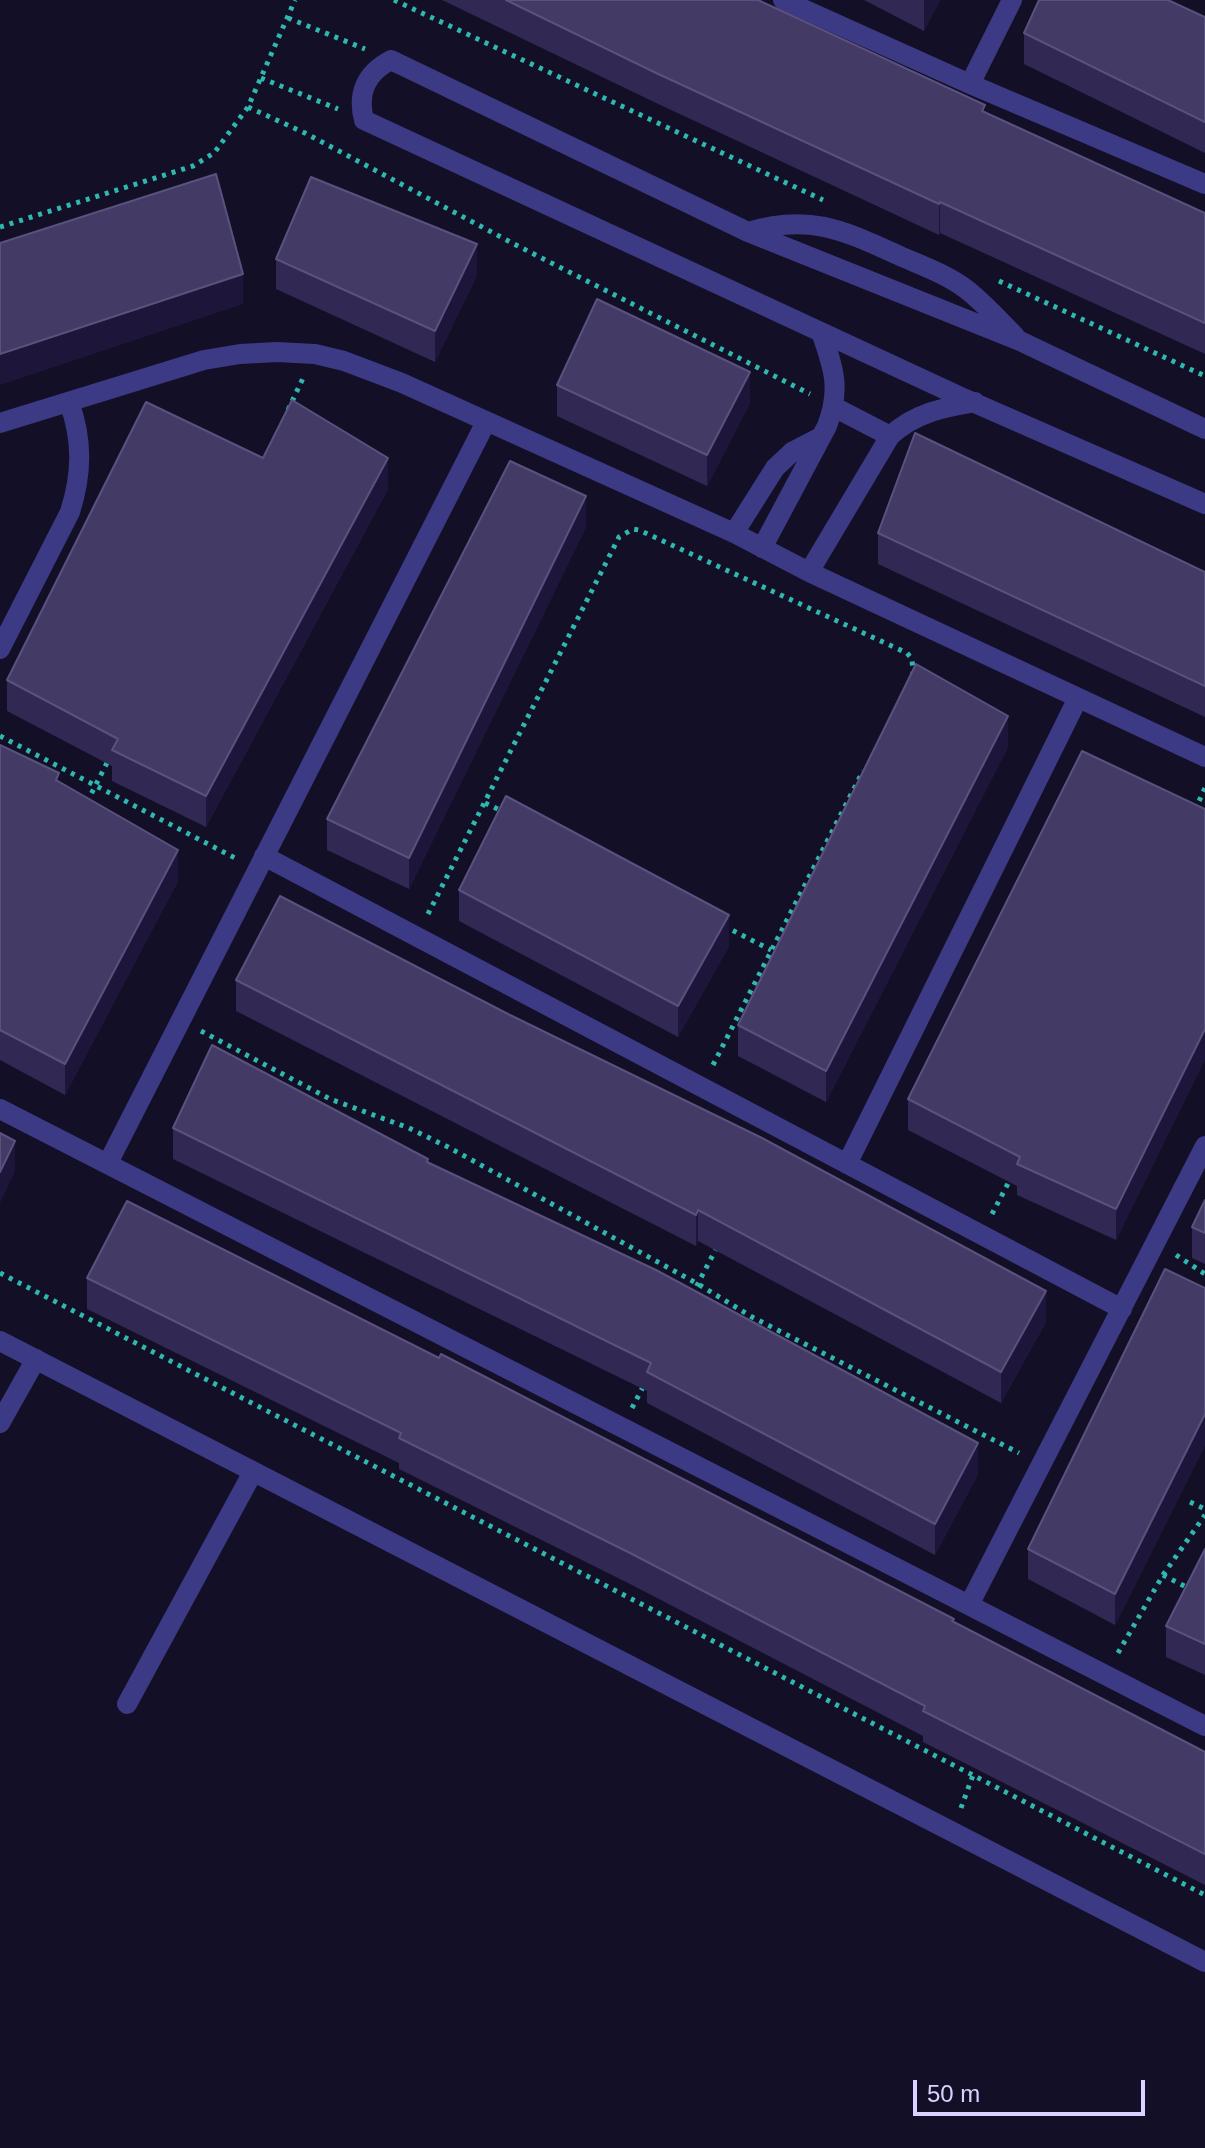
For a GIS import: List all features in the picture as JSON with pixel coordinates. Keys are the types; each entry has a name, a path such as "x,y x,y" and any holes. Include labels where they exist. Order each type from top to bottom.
{"street":[{"path":"783,0 1205,184"},
{"path":"970,84 1012,0"},
{"path":"1205,429 1020,341 748,232 391,60 380,65 365,84 361,96 364,120 821,332 1205,504"},
{"path":"748,232 777,224 807,222 846,231 948,277 983,304 1020,341"},
{"path":"762,548 834,407 836,383 821,332"},
{"path":"0,423 204,360 240,354 315,354 374,370 734,533 809,572 1205,757"},
{"path":"0,649 70,512 77,491 80,446 69,402"},
{"path":"809,572 890,436 901,426 927,412 976,402"},
{"path":"834,407 890,436"},
{"path":"108,1163 486,422"},
{"path":"734,533 775,468 792,452 821,437"},
{"path":"847,1164 1078,698"},
{"path":"261,863 417,937 1122,1309"},
{"path":"0,1109 1205,1726"},
{"path":"969,1605 1205,1146"},
{"path":"0,1341 1205,1962"},
{"path":"0,1423 36,1359"},
{"path":"127,1704 253,1472"}],"path":[{"path":"0,227 193,166 214,153 248,107 295,0"},
{"path":"394,0 832,204"},
{"path":"288,18 391,60"},
{"path":"261,78 364,120"},
{"path":"248,107 305,133 834,407"},
{"path":"989,277 1205,376"},
{"path":"287,411 315,354"},
{"path":"417,937 619,537 633,529 907,653 912,659 912,675"},
{"path":"0,736 95,785 261,863"},
{"path":"80,814 117,744"},
{"path":"701,1087 870,758"},
{"path":"1193,814 1205,788"},
{"path":"485,803 512,817"},
{"path":"717,922 771,950"},
{"path":"180,1020 330,1099 409,1128 448,1147 698,1284 752,1317 1042,1465"},
{"path":"981,1236 1013,1174"},
{"path":"691,1297 720,1241"},
{"path":"1156,1242 1205,1274"},
{"path":"0,1273 1205,1895"},
{"path":"622,1427 650,1375"},
{"path":"1106,1675 1163,1575 1205,1512 1190,1502"},
{"path":"1163,1575 1195,1591"},
{"path":"952,1831 973,1775"}],"building":[{"path":"506,0 758,0 985,105 982,111 1205,213 1205,323 939,204"},
{"path":"1039,0 1168,0 1205,17 1205,122 1024,33"},
{"path":"216,174 243,274 0,354 0,243"},
{"path":"311,177 477,244 435,331 276,259"},
{"path":"597,299 750,372 707,455 557,385"},
{"path":"292,400 388,458 206,796 112,750 118,739 7,680 146,402 263,458"},
{"path":"915,433 1205,572 1205,686 878,533"},
{"path":"510,461 586,496 409,858 327,819"},
{"path":"916,664 1008,716 826,1071 738,1025"},
{"path":"0,745 59,773 56,780 178,850 65,1064 0,1030"},
{"path":"1082,751 1205,809 1205,1029 1116,1209 1017,1164 1020,1157 908,1099"},
{"path":"506,796 729,915 678,1006 459,890"},
{"path":"280,896 508,1014 762,1138 1046,1291 1001,1372 698,1210 696,1215 236,980"},
{"path":"212,1045 428,1159 427,1162 656,1270 978,1443 935,1524 647,1372 651,1363 173,1128"},
{"path":"0,1133 15,1141 0,1172"},
{"path":"1205,1200 1205,1233 1192,1227"},
{"path":"127,1201 439,1358 441,1354 1205,1752 1205,1854 923,1711 925,1706 630,1553 399,1438 401,1433 87,1278"},
{"path":"1165,1269 1205,1288 1205,1414 1115,1594 1028,1549"},
{"path":"1205,1549 1205,1644 1166,1626"}]}
